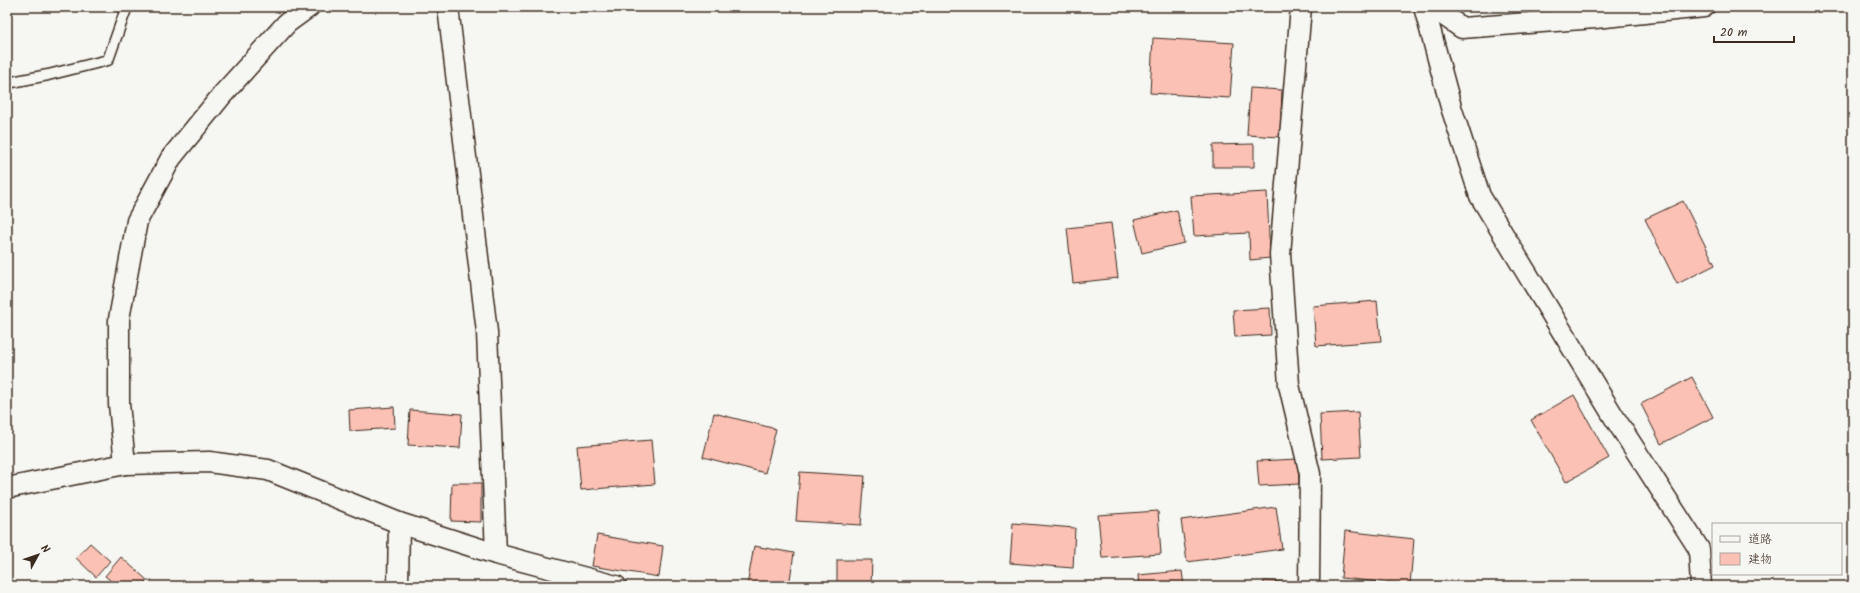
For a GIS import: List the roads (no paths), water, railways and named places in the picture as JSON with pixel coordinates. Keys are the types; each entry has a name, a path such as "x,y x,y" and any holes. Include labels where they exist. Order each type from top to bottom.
{"street":[{"path":"126,464 119,404 119,319 137,221 171,158 223,94 287,23 309,7"},
{"path":"448,7 487,332 496,554"},
{"path":"1301,7 1280,254 1289,385 1310,474 1309,586"},
{"path":"1424,7 1451,107 1480,196 1614,417 1699,549 1701,586"},
{"path":"1432,7 1462,28 1594,18 1704,7"},
{"path":"7,488 126,464 209,462 268,470 399,523 496,554 616,586"},
{"path":"398,586 399,523"}],"lane":[{"path":"7,82 48,75 108,60 126,9 125,7"}]}
